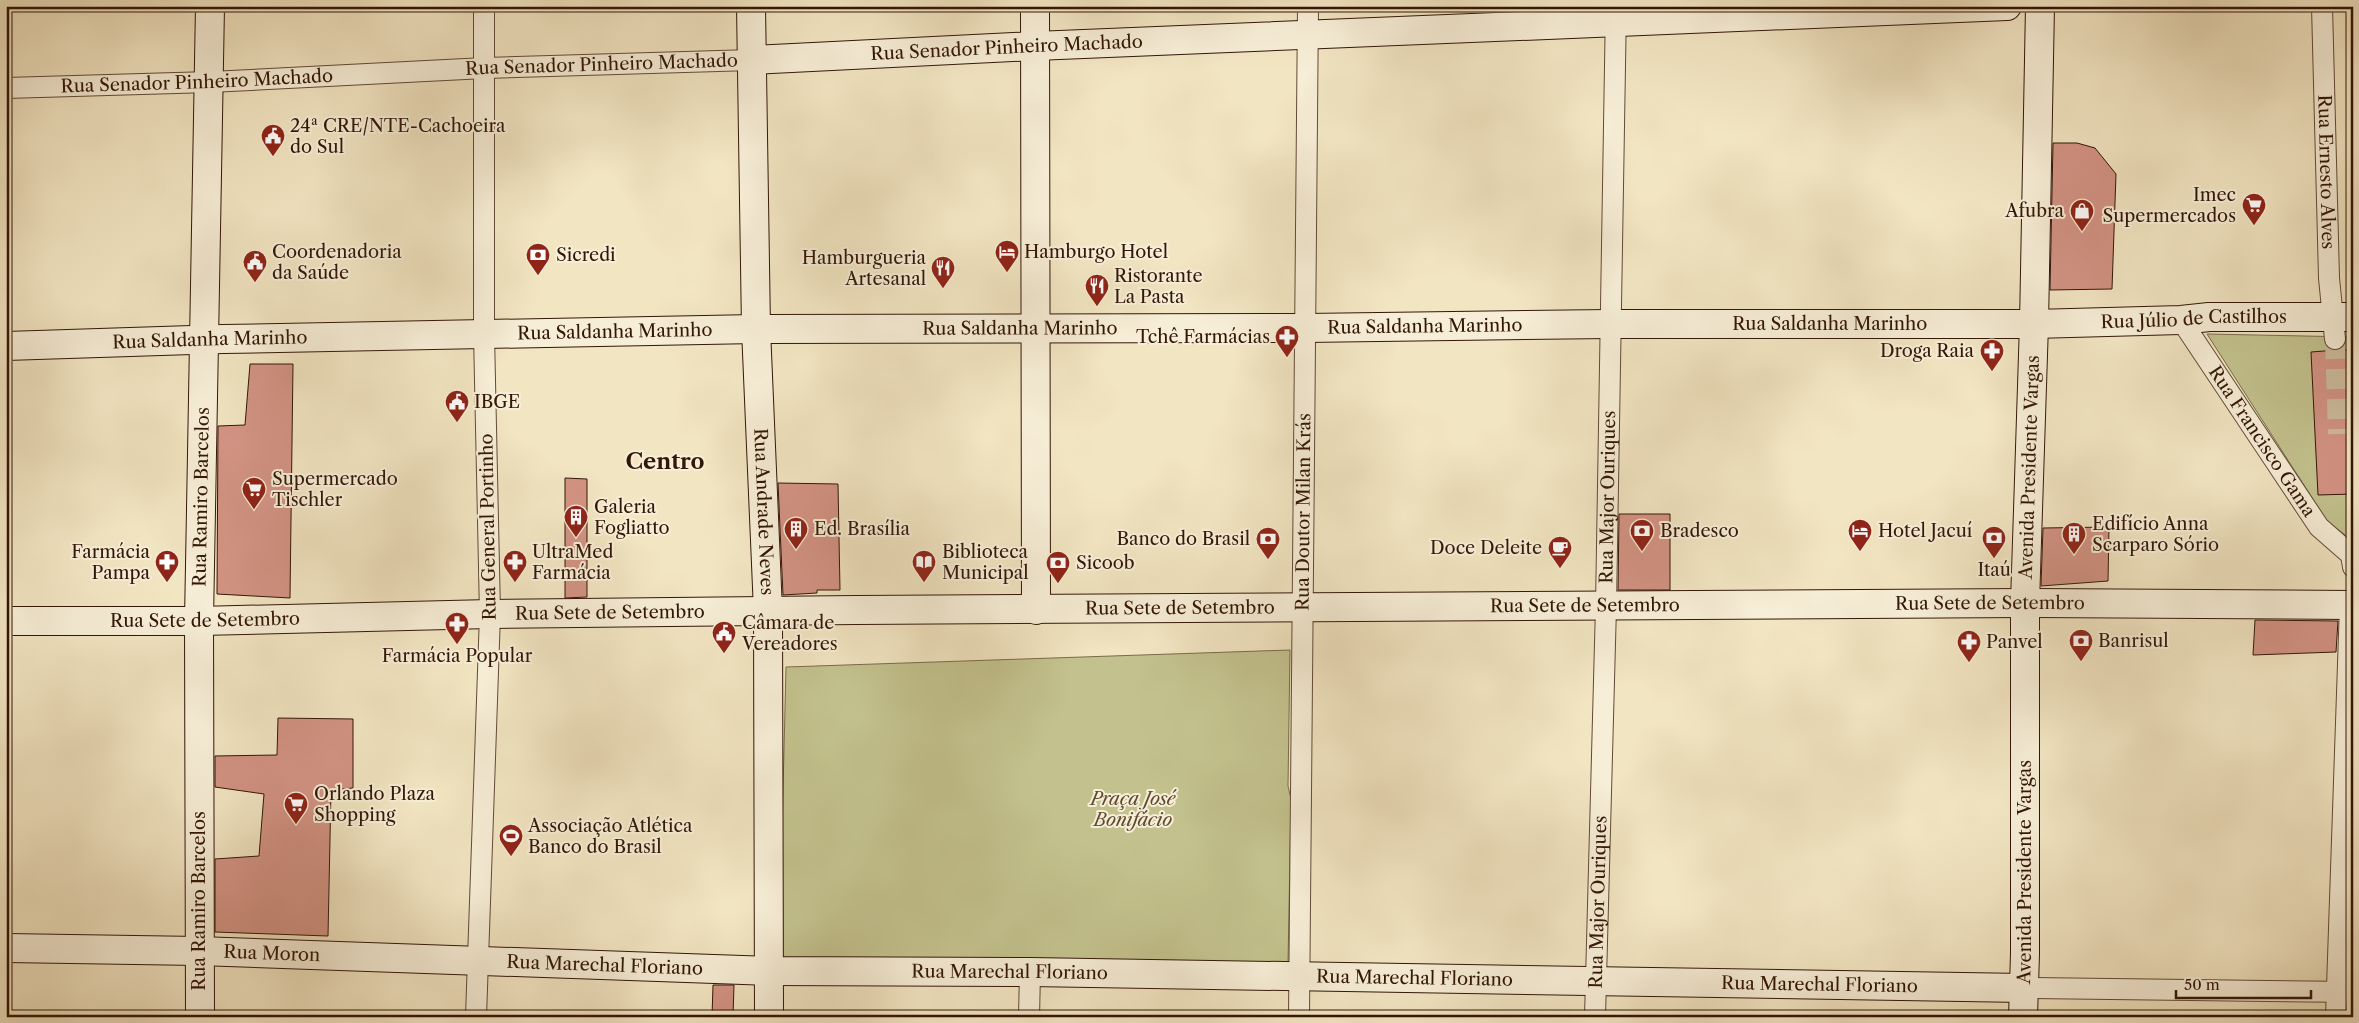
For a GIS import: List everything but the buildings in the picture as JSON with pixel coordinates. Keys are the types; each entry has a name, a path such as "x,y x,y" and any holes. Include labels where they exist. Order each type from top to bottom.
{"main road":[{"name":"Rua Ramiro Barcelos","path":"200,1017 199,621 210,6"},
{"name":"Rua Andrade Neves","path":"751,6 756,330 768,611 768,1017"},
{"path":"1035,6 1036,610"},
{"name":"Rua Senador Pinheiro Machado","path":"752,60 1035,46 1307,36 1616,14 2007,6"},
{"name":"Avenida Presidente Vargas","path":"2023,1017 2025,602 2034,324 2040,6"},
{"name":"Rua Júlio de Castilhos","path":"2034,324 2181,320 2209,317 2340,324"},
{"name":"Rua Saldanha Marinho","path":"6,346 204,339 756,330 1305,328 1610,324 2034,324"},
{"name":"Rua Sete de Setembro","path":"6,621 199,621 490,614 768,611 2025,602 2351,605"},
{"name":"Rua Moron","path":"6,948 199,950 477,961"},
{"name":"Rua Marechal Floriano","path":"477,961 768,972 1030,972 2024,988"}],"street":[{"name":"Rua General Portinho","path":"476,1017 490,614 484,334 484,6"},
{"name":"Rua Doutor Milan Krás","path":"1299,1017 1308,6"},
{"name":"Rua Ernesto Alves","path":"2322,6 2329,278 2340,324"},
{"name":"Rua Major Ouriques","path":"1595,1017 1606,606 1616,14"},
{"name":"Rua Senador Pinheiro Machado","path":"6,88 210,82 485,68 752,60"},
{"name":"Rua Francisco Gama","path":"2181,320 2319,527 2352,561"},
{"path":"2336,1017 2345,992 2351,605"},
{"path":"1029,1017 1030,972"},
{"name":"Rua Marechal Floriano","path":"2024,988 2345,992"}],"green space":[{"path":"2207,334 2353,337 2353,541 2327,521"},
{"name":"Praça José Bonifácio","path":"1290,650 1288,786 1291,799 1288,964 779,959 786,667"}],"tunnel":[{"path":"2335,339 2338,434"}],"place":[{"name":"24ª CRE/NTE-Cachoeira do Sul","path":"273,157"},
{"name":"Imec Supermercados","path":"2254,226"},
{"name":"Afubra","path":"2082,232"},
{"name":"Hamburgo Hotel","path":"1007,273"},
{"name":"Sicredi","path":"538,276"},
{"name":"Coordenadoria da Saúde","path":"255,283"},
{"name":"Hamburgueria Artesanal","path":"943,289"},
{"name":"Ristorante La Pasta","path":"1097,307"},
{"name":"Tchê Farmácias","path":"1287,358"},
{"name":"Droga Raia","path":"1992,372"},
{"name":"IBGE","path":"457,423"},
{"name":"Supermercado Tischler","path":"254,510"},
{"name":"Galeria Fogliatto","path":"576,538"},
{"name":"Ed. Brasília","path":"796,550"},
{"name":"Bradesco","path":"1642,552"},
{"name":"Hotel Jacuí","path":"1860,552"},
{"name":"Edifício Anna Scarparo Sório","path":"2074,555"},
{"name":"Itaú","path":"1994,559"},
{"name":"Banco do Brasil","path":"1268,560"},
{"name":"Doce Deleite","path":"1560,569"},
{"name":"Farmácia Pampa","path":"167,583"},
{"name":"UltraMed Farmácia","path":"515,583"},
{"name":"Biblioteca Municipal","path":"924,583"},
{"name":"Sicoob","path":"1058,584"},
{"name":"Farmácia Popular","path":"457,645"},
{"name":"Câmara de Vereadores","path":"724,654"},
{"name":"Banrisul","path":"2081,662"},
{"name":"Panvel","path":"1969,663"},
{"name":"Orlando Plaza Shopping","path":"296,825"},
{"name":"Associação Atlética Banco do Brasil","path":"511,857"}],"district":[{"name":"Centro","path":"665,461"}]}
